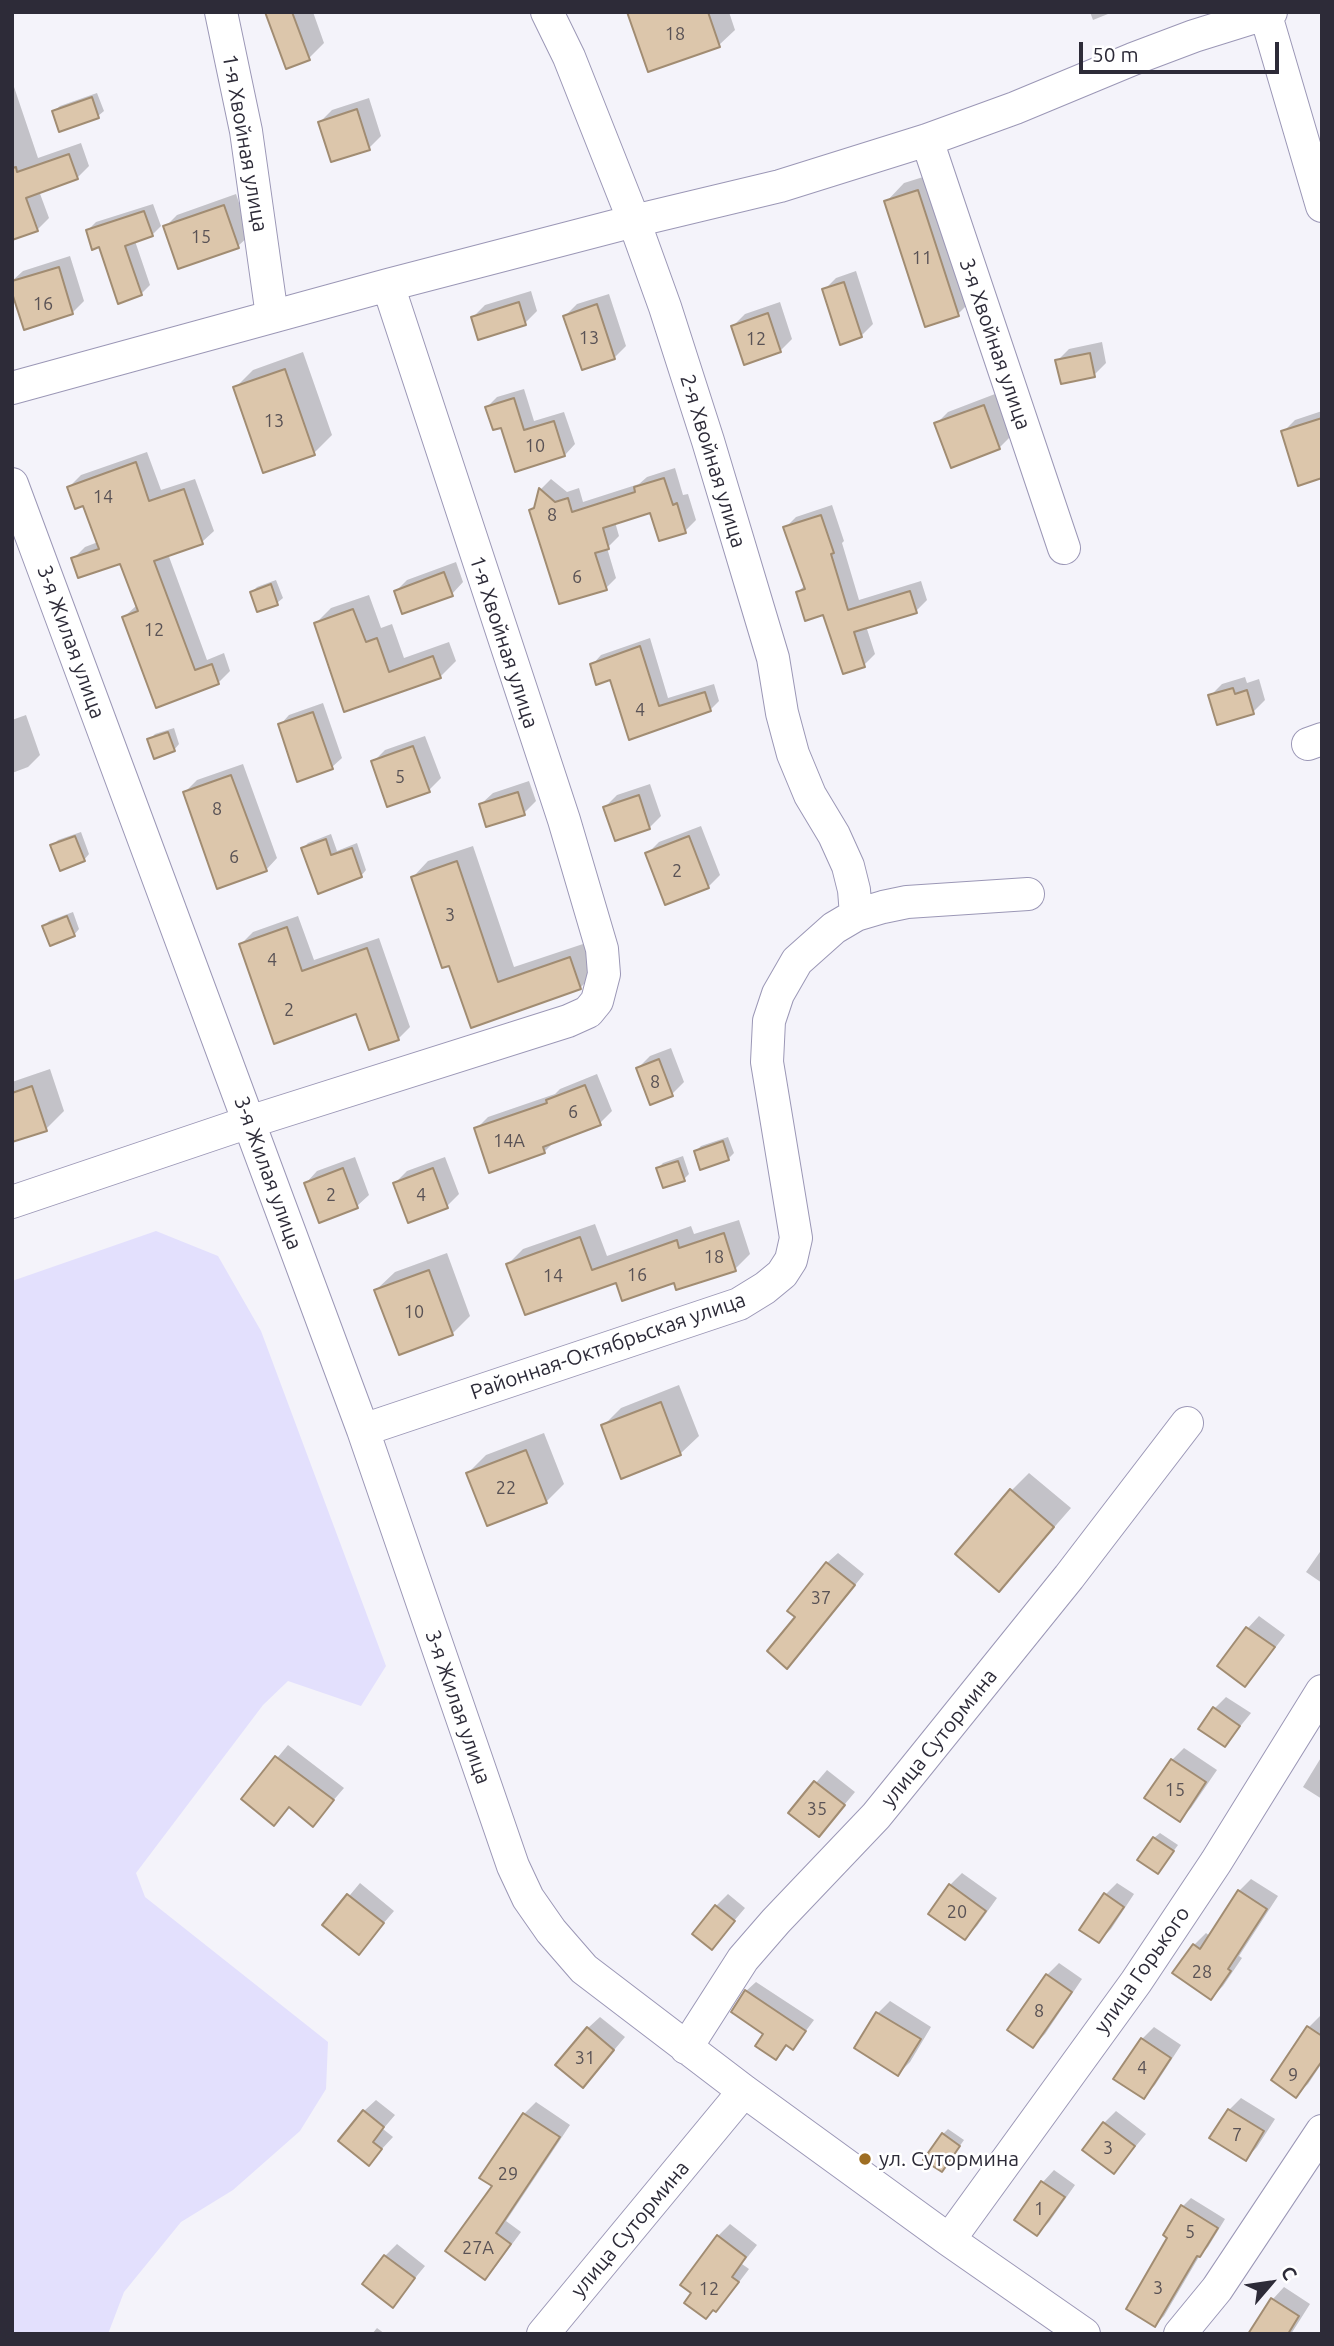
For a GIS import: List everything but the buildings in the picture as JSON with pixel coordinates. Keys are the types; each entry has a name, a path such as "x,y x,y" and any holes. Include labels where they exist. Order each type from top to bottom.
{"street":[{"name":"1-я Хвойная улица","path":"221,12 246,131 272,316"},
{"name":"2-я Хвойная улица","path":"547,12 569,57 634,221 669,319 773,658 782,713 793,754 810,795 834,835 848,866 856,915"},
{"path":"12,388 388,285 780,186 927,140 1015,108 1132,58 1267,13 1322,206"},
{"name":"3-я Хвойная улица","path":"927,140 1064,548"},
{"name":"1-я Хвойная улица","path":"249,1122 568,1021 588,1012 597,1001 604,974 602,949 564,820 388,285"},
{"name":"3-я Жилая улица","path":"12,484 363,1430 513,1866 528,1898 551,1931 584,1969 686,2048"},
{"name":"Районная-Октябрьская улица","path":"363,1430 739,1304 765,1288 782,1274 791,1260 796,1238 767,1062 769,1021 778,994 797,961 834,928 856,915 883,906 1028,894"},
{"path":"12,1202 249,1122"},
{"name":"улица Сутормина","path":"686,2048 743,1959 876,1816 1060,1587 1187,1423"},
{"name":"улица Горького","path":"949,2240 1136,1982 1216,1862 1322,1691"},
{"path":"686,2048 949,2240 1084,2334"},
{"name":"улица Сутормина","path":"543,2334 744,2091"},
{"path":"1180,2334 1217,2289 1322,2131"}],"shaded area":[{"path":"156,1231 218,1256 261,1331 386,1666 361,1706 288,1681 263,1705 136,1873 145,1897 328,2042 326,2089 300,2131 233,2190 181,2222 124,2292 108,2334 12,2334 12,1281"}],"place":[{"name":"ул. Сутормина","path":"865,2159"}]}
